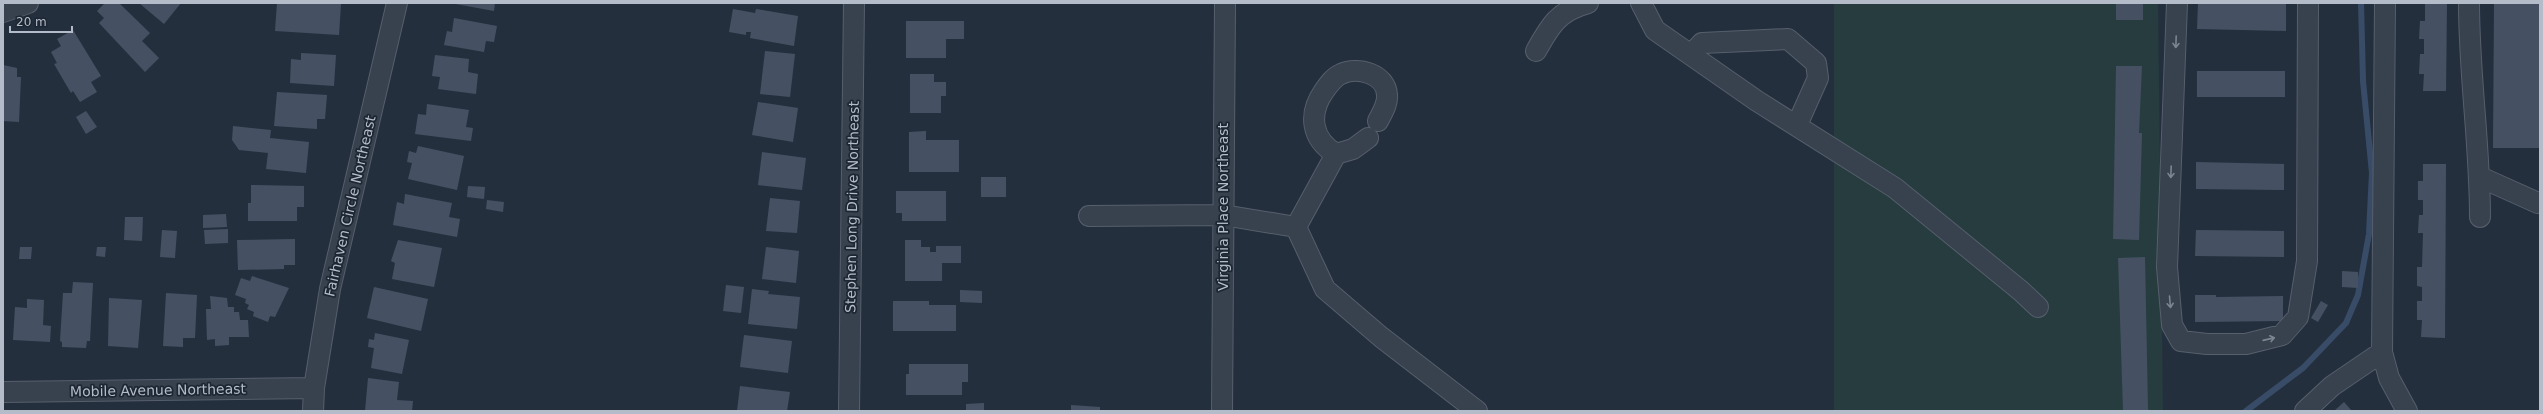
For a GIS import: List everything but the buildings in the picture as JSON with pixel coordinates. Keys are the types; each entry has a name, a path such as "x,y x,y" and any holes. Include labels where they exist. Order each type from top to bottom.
{"street":[{"path":"3,12 28,3"},
{"name":"Fairhaven Circle Northeast","path":"312,411 314,388 330,289 397,3"},
{"name":"Stephen Long Drive Northeast","path":"849,411 854,3"},
{"name":"Virginia Place Northeast","path":"1222,411 1225,3"},
{"path":"1536,51 1551,24 1567,10 1588,3"},
{"path":"1641,3 1656,30 1756,101 1797,125 1895,188 2021,291 2038,307"},
{"path":"2177,3 2168,274 2172,325 2181,341 2207,344 2246,344 2282,335 2298,317 2307,261 2308,3"},
{"path":"2385,3 2382,352 2390,378 2407,411"},
{"path":"2469,3 2469,56 2480,177 2480,217"},
{"path":"1691,55 1702,43 1788,39 1816,64 1818,78 1797,125"},
{"path":"1336,154 1318,137 1314,122 1318,100 1335,78 1349,71 1358,71 1377,77 1385,87 1387,95 1386,105 1378,121"},
{"path":"1296,227 1336,154 1353,149 1368,138"},
{"path":"2480,177 2538,203"},
{"path":"1089,216 1223,215 1296,227"},
{"path":"1296,227 1325,289 1381,337 1477,411"},
{"path":"2305,411 2332,386 2382,352"},
{"name":"Mobile Avenue Northeast","path":"3,392 314,388"}],"green space":[{"path":"1834,3 2158,3 2163,411 1834,411"}],"waterway":[{"path":"2246,411 2303,368 2346,323 2358,295 2369,234 2372,173 2363,81 2361,3"}]}
